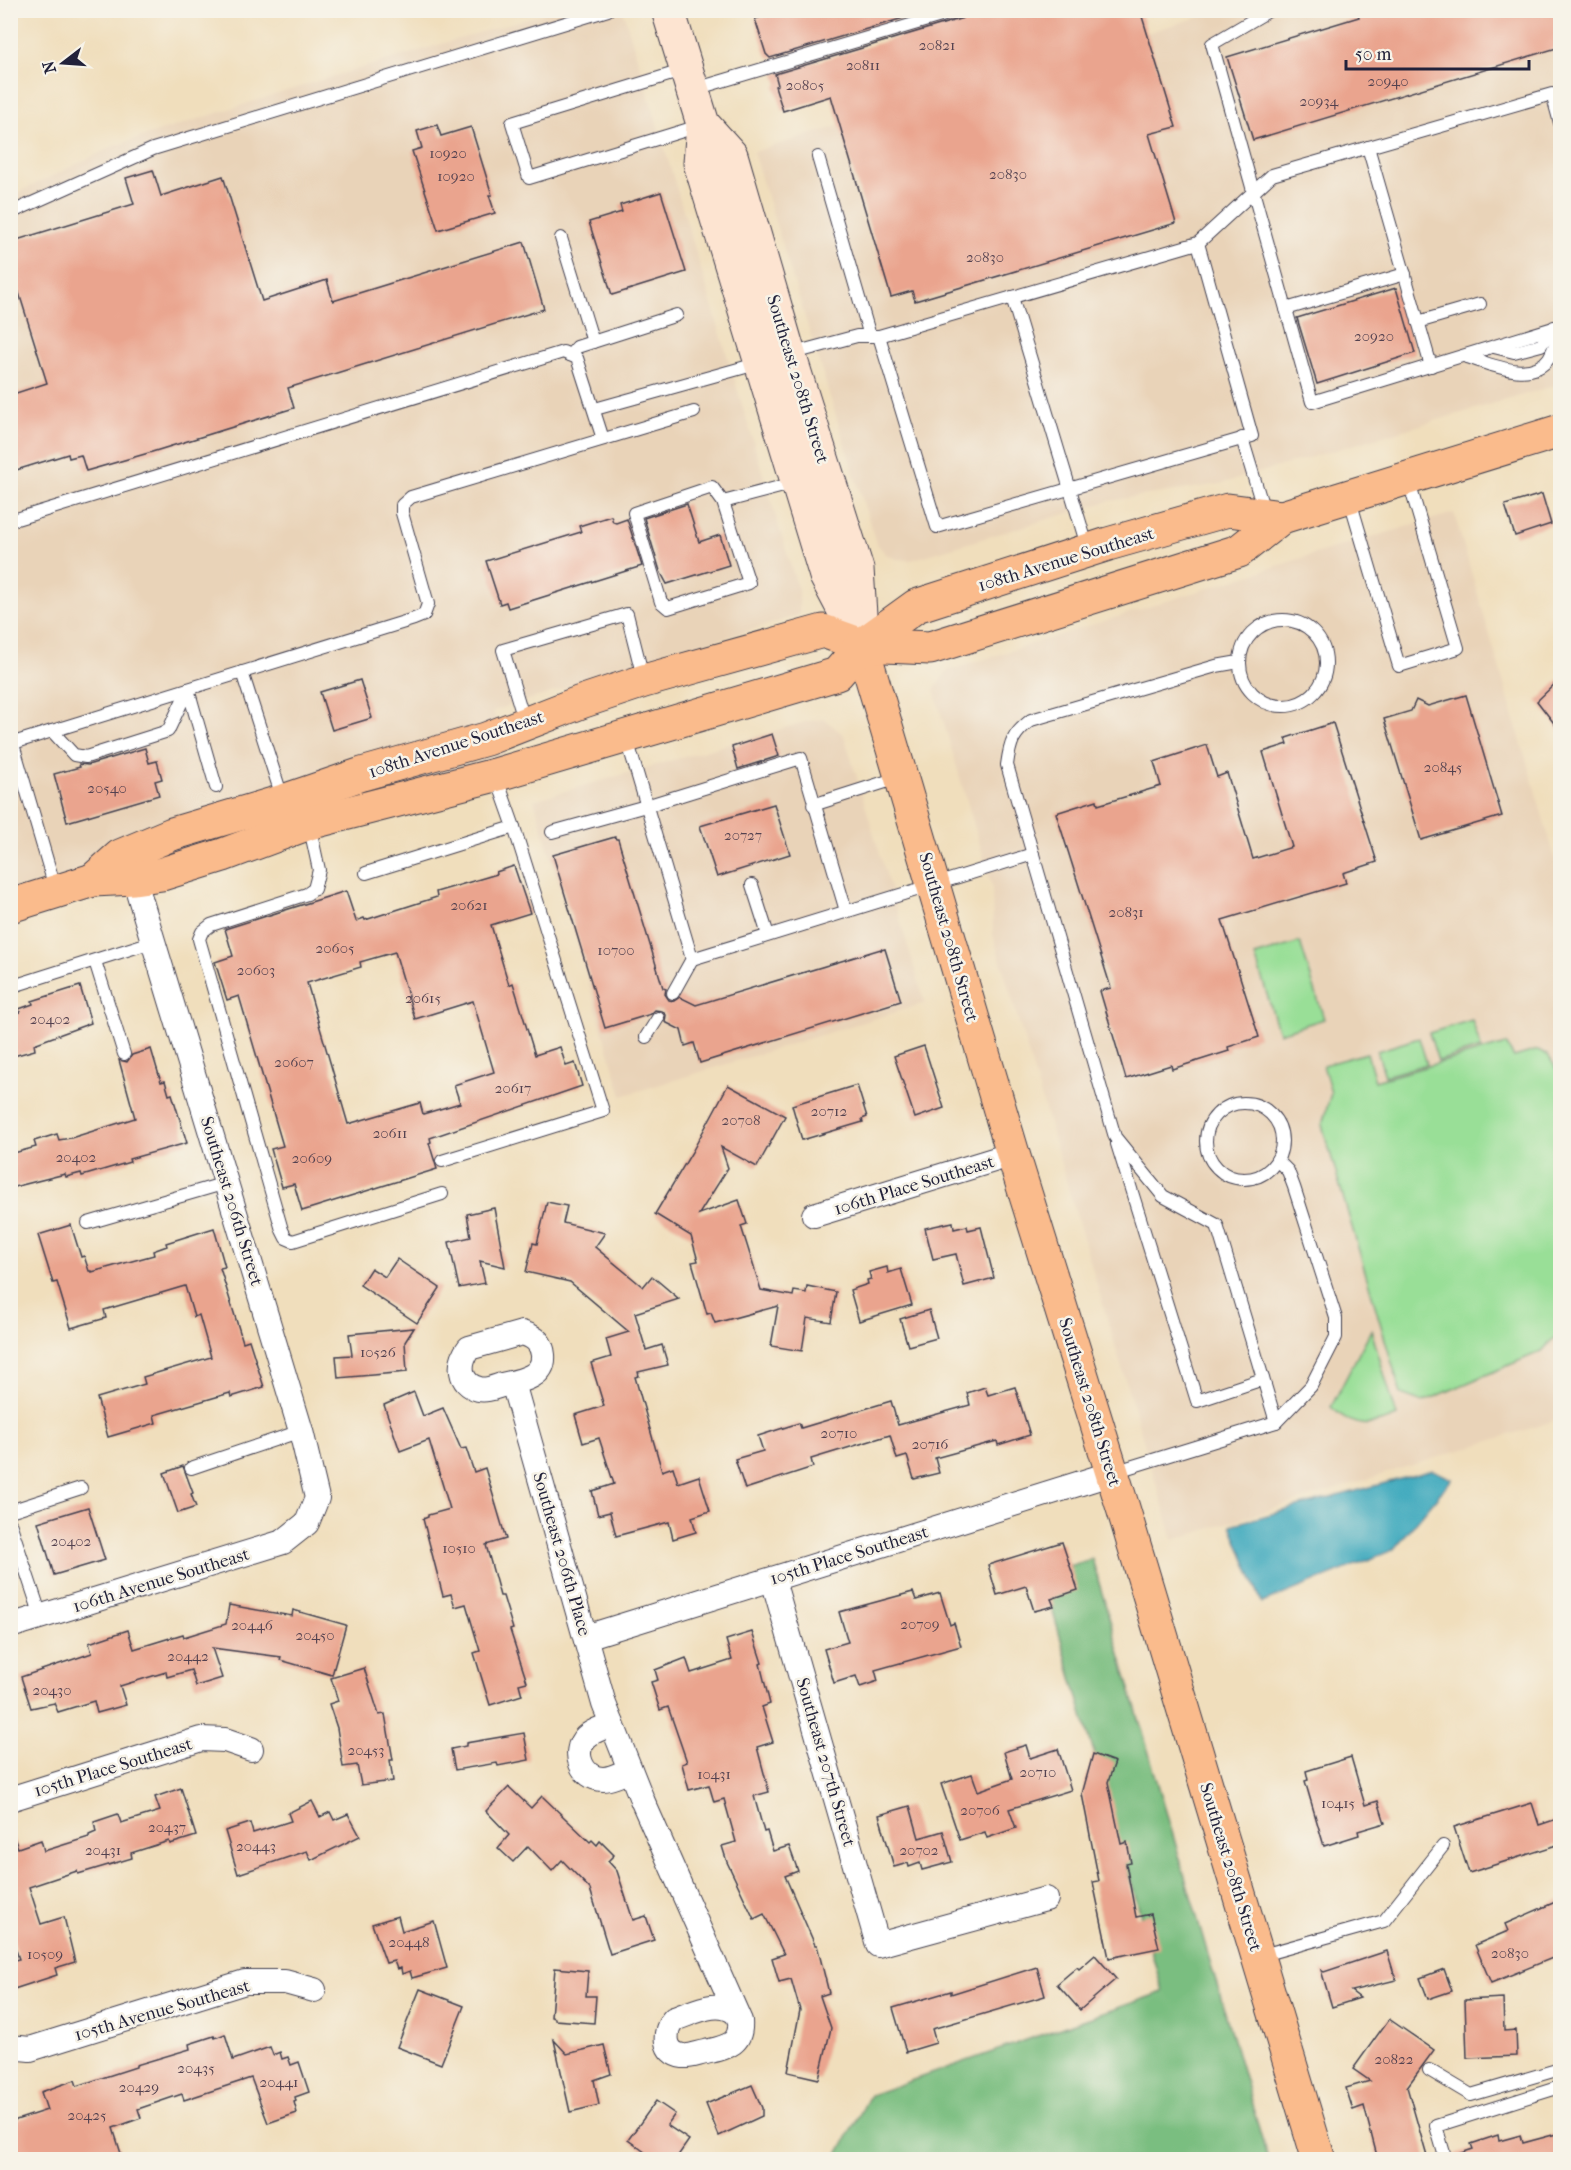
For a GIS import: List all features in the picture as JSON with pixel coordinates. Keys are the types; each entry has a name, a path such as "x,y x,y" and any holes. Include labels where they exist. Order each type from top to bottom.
{"main road":[{"name":"Southeast 208th Street","path":"668,10 703,124 731,155 774,358 797,482 826,576 862,645 1013,1154 1113,1473 1319,2160"},
{"name":"Southeast 208th Street","path":"774,358 857,569 862,645"},
{"name":"108th Avenue Southeast","path":"10,906 93,880 162,874 223,855 309,823 495,774 837,674 862,645 916,606 1089,550 1228,510 1273,515 1349,496 1560,431"},
{"name":"108th Avenue Southeast","path":"93,880 120,856 172,834 283,801 362,774 486,739 644,681 823,631 862,645 930,648 1239,551 1273,515"}],"street":[{"name":"Southeast 206th Street","path":"134,878 301,1431 317,1498 307,1523"},
{"name":"106th Place Southeast","path":"814,1215 1013,1154"},
{"name":"Southeast 206th Place","path":"513,1383 604,1704 630,1770 736,2013"},
{"name":"105th Place Southeast","path":"586,1637 1113,1473"},
{"name":"106th Avenue Southeast","path":"10,1626 283,1542 307,1523"},
{"name":"Southeast 207th Street","path":"773,1580 878,1945 1046,1899"},
{"path":"612,1724 586,1737 578,1754 580,1763 593,1777 602,1779 630,1770"},
{"name":"105th Place Southeast","path":"10,1799 201,1739 225,1740 251,1749"},
{"name":"105th Avenue Southeast","path":"10,2047 30,2049 245,1982 285,1982 314,1990"}],"lane":[{"path":"10,213 153,149 608,10"},
{"path":"703,124 529,178 512,123 961,10"},
{"path":"1270,10 1212,45 1312,402 1558,328"},
{"path":"595,409 857,336 875,336 1198,243 1272,175 1552,94 1560,123"},
{"path":"1368,147 1431,366"},
{"path":"818,157 937,527 1252,436 1198,243"},
{"path":"561,238 593,342"},
{"path":"1286,309 1405,274"},
{"path":"1012,297 1068,488 1089,550"},
{"path":"1418,322 1480,304"},
{"path":"570,355 577,347 677,315"},
{"path":"1462,356 1522,372 1541,366 1550,357 1558,328"},
{"path":"10,520 562,352 577,358 603,439"},
{"path":"56,892 11,740 52,731 424,615 428,604 402,513 402,505 411,498 694,412"},
{"path":"1242,438 1273,515"},
{"path":"1349,496 1400,666 1458,648 1407,478"},
{"path":"723,502 797,482"},
{"path":"712,487 723,502 749,583 668,608 661,602 634,513 712,487"},
{"path":"525,724 503,650 627,614 644,681"},
{"path":"1277,619 1290,619 1302,623 1316,635 1325,651 1325,676 1320,687 1301,703 1276,706 1264,702 1250,691 1241,675 1239,662 1246,639 1255,629 1277,619"},
{"path":"1239,662 1216,666 1030,720 1019,729 1010,744 1007,765 1115,1137 1197,1401 1263,1379"},
{"path":"242,672 283,801"},
{"path":"52,731 74,755 86,757 168,731 188,689"},
{"path":"188,689 216,787"},
{"path":"626,736 692,959"},
{"path":"552,832 646,806 801,758 846,911"},
{"path":"442,1161 603,1111 514,827 495,774"},
{"path":"813,805 901,777"},
{"path":"309,823 319,870 314,890 211,925 202,932 199,939 282,1230 286,1238 293,1241 442,1194"},
{"path":"366,873 514,827"},
{"path":"673,993 692,959 1033,854"},
{"path":"753,885 768,935"},
{"path":"10,987 152,942"},
{"path":"95,961 124,1054"},
{"path":"646,1037 658,1018"},
{"path":"1240,1103 1263,1108 1279,1126 1282,1137 1277,1160 1259,1176 1248,1179 1225,1174 1209,1156 1206,1145 1211,1122 1228,1106 1240,1103"},
{"path":"1115,1137 1163,1196 1217,1225 1276,1422"},
{"path":"1113,1473 1276,1422 1311,1386 1336,1336 1336,1318 1294,1187 1288,1171 1277,1160"},
{"path":"88,1223 226,1183"},
{"path":"191,1468 301,1431"},
{"path":"10,1511 81,1488"},
{"path":"10,1523 41,1616"},
{"path":"1258,1956 1384,1921 1443,1846"},
{"path":"1429,2070 1471,2095 1560,2069"},
{"path":"1446,2160 1436,2126 1560,2087"}],"shaded area":[{"path":"552,11 623,11 799,593 799,615 493,711 505,755 307,812 11,905 11,196 114,146 315,82"},
{"path":"1219,11 1560,11 1560,384 1220,484 1109,501 911,560 896,559 886,554 876,543 753,152"},
{"path":"1454,513 1560,875 1560,917 1558,918 1560,925 1560,1419 1173,1540 993,935 992,886 934,690 947,671 1324,551"},
{"path":"824,719 844,735 925,1003 622,1096 534,800 809,721"}],"green space":[{"path":"1300,942 1324,1019 1279,1033 1255,956"},
{"path":"1472,1020 1481,1048 1438,1061 1429,1033"},
{"path":"1419,1038 1427,1064 1385,1076 1377,1051"},
{"path":"1506,1044 1514,1057 1538,1050 1548,1055 1560,1075 1560,1332 1542,1351 1423,1402 1401,1394 1322,1125 1331,1093 1323,1065 1367,1053 1375,1081"},
{"path":"1371,1330 1397,1416 1378,1423 1362,1424 1355,1423 1331,1407"},
{"path":"1092,1559 1268,2159 835,2160 870,2095 1163,1992 1042,1574"}],"water":[{"path":"1433,1470 1452,1479 1393,1550 1262,1603 1231,1525"}],"building":[{"path":"783,10 930,10 770,58 766,54 755,19"},
{"path":"969,10 1140,10 1176,127 1149,134 1176,223 915,301 912,291 891,297 831,96 783,111 775,86 778,85 775,74 963,18"},
{"path":"1357,10 1560,10 1560,47 1253,140 1227,57 1359,17"},
{"path":"437,125 441,136 471,127 492,195 489,195 495,213 438,230 412,151 422,148 417,131"},
{"path":"153,170 161,196 223,176 262,301 327,280 333,301 524,242 544,309 288,388 294,408 152,452 86,471 81,455 69,458 68,454 10,472 10,395 47,383 10,264 10,242 134,204 126,178"},
{"path":"661,192 686,272 612,295 589,222 622,212 620,205"},
{"path":"1396,288 1415,353 1317,384 1297,318"},
{"path":"1542,494 1551,524 1515,536 1505,505"},
{"path":"687,504 699,542 720,535 729,565 667,584 660,571 644,518"},
{"path":"611,516 613,522 616,523 627,519 642,566 508,608 506,602 500,604 486,561 581,532 579,526"},
{"path":"1560,679 1560,731 1537,701"},
{"path":"360,680 372,718 332,730 320,692"},
{"path":"1466,695 1502,816 1421,840 1384,719 1411,711 1416,700 1428,706"},
{"path":"1333,723 1377,862 1343,873 1346,883 1222,920 1259,1037 1228,1047 1229,1051 1172,1069 1171,1065 1126,1079 1100,991 1111,988 1056,813 1097,800 1098,805 1161,786 1154,762 1207,745 1217,777 1227,773 1253,859 1292,847 1263,752 1288,744 1286,738"},
{"path":"772,734 779,756 738,769 732,747"},
{"path":"145,748 149,763 157,761 162,779 155,781 159,795 67,822 54,774 80,767 79,764 88,765"},
{"path":"774,804 790,854 717,877 700,826"},
{"path":"615,837 618,839 663,988 666,989 665,994 669,1000 674,1001 680,997 696,1005 885,949 901,1001 700,1063 694,1043 685,1046 681,1030 665,1022 666,1015 662,1011 655,1010 651,1014 605,1028 553,855"},
{"path":"514,866 530,913 491,925 509,985 513,983 535,1055 560,1047 566,1066 575,1063 582,1086 430,1138 429,1143 437,1169 302,1211 294,1184 282,1187 271,1149 283,1146 239,996 227,1000 215,962 233,956 225,929 346,891 356,921 364,918 365,920 437,897 436,892 497,874 496,872","holes":["395,952 415,1019 473,1001 494,1072 454,1085 460,1103 423,1114 420,1103 348,1124 307,983 361,967 360,962"]},
{"path":"80,986 91,1023 34,1044 35,1050 10,1057 10,1015 33,1004 32,1001"},
{"path":"924,1046 944,1108 915,1118 894,1056"},
{"path":"151,1049 161,1082 165,1081 169,1095 172,1094 187,1143 129,1159 130,1162 82,1176 81,1173 66,1177 65,1174 10,1188 10,1154 36,1147 34,1141 57,1134 59,1140 71,1138 135,1118 119,1060 127,1062 132,1055"},
{"path":"728,1085 785,1116 757,1167 721,1147 728,1168 699,1214 739,1200 747,1224 741,1226 761,1290 793,1296 794,1291 806,1293 807,1286 836,1292 831,1322 807,1318 802,1351 771,1346 778,1306 715,1323 711,1313 707,1314 692,1262 698,1261 691,1236 655,1214"},
{"path":"857,1085 867,1117 862,1119 863,1122 802,1140 792,1105"},
{"path":"547,1202 567,1206 563,1223 605,1233 595,1247 643,1287 652,1276 679,1299 635,1313 646,1350 662,1345 668,1365 638,1372 639,1376 635,1377 662,1471 673,1467 678,1483 699,1476 710,1511 692,1517 696,1532 673,1539 669,1522 616,1536 610,1512 598,1515 592,1491 614,1484 599,1438 583,1443 575,1415 604,1406 591,1363 611,1357 606,1339 629,1332 570,1282 526,1272 533,1243 537,1244"},
{"path":"494,1208 505,1267 480,1261 485,1283 459,1288 449,1242 471,1237 467,1214"},
{"path":"953,1222 954,1229 967,1226 968,1230 981,1227 994,1278 964,1286 956,1254 933,1259 925,1228"},
{"path":"71,1225 81,1257 84,1256 89,1271 92,1272 154,1255 153,1251 167,1246 166,1243 214,1228 225,1267 220,1268 243,1342 249,1340 264,1387 231,1397 230,1393 154,1415 156,1423 108,1437 97,1398 145,1384 143,1377 211,1357 199,1315 194,1317 185,1286 104,1310 106,1318 71,1328 57,1282 53,1283 38,1235"},
{"path":"397,1259 440,1288 417,1323 360,1285 371,1268 385,1277"},
{"path":"887,1267 888,1273 901,1269 912,1305 859,1321 850,1290 868,1284 867,1280 871,1279 869,1272"},
{"path":"929,1310 937,1338 908,1346 900,1319"},
{"path":"414,1328 405,1342 407,1372 338,1378 336,1356 352,1355 349,1334"},
{"path":"985,1387 988,1395 1015,1387 1030,1435 998,1445 997,1441 935,1458 939,1473 914,1479 907,1456 897,1459 890,1435 811,1459 813,1467 745,1489 735,1459 763,1451 758,1436 799,1423 801,1428 891,1401 898,1425 970,1405 967,1393"},
{"path":"414,1392 423,1416 443,1408 461,1449 466,1448 474,1472 485,1468 506,1539 486,1545 527,1682 519,1684 522,1695 490,1705 474,1653 480,1651 466,1604 455,1607 451,1594 443,1596 423,1519 428,1515 450,1509 429,1440 400,1451 384,1405"},
{"path":"183,1466 196,1507 178,1513 164,1473"},
{"path":"88,1507 105,1560 54,1575 38,1522"},
{"path":"1062,1542 1078,1590 1051,1599 1054,1606 1034,1611 1026,1586 997,1595 988,1565"},
{"path":"913,1592 916,1600 940,1593 950,1625 954,1623 961,1646 875,1670 878,1681 860,1687 856,1676 834,1683 824,1649 848,1642 839,1612"},
{"path":"229,1605 292,1616 293,1610 346,1625 332,1675 280,1660 281,1657 212,1648 222,1678 196,1686 191,1670 167,1677 166,1672 120,1686 126,1705 97,1713 94,1701 58,1712 54,1703 31,1708 21,1677 92,1653 89,1643 128,1630 134,1649 226,1624"},
{"path":"752,1632 762,1663 760,1664 770,1704 762,1707 773,1742 757,1747 769,1792 754,1796 764,1832 767,1831 773,1851 789,1846 798,1871 785,1876 815,1945 817,1945 829,1993 820,1996 831,2028 819,2079 788,2072 800,2010 791,1979 779,1982 772,1958 784,1954 764,1914 754,1919 727,1862 722,1846 736,1842 724,1799 714,1802 709,1785 689,1790 682,1764 687,1762 668,1707 660,1710 651,1682 658,1680 655,1670 686,1658 691,1673 732,1660 726,1640"},
{"path":"364,1668 379,1715 385,1714 393,1760 390,1760 393,1781 361,1785 357,1765 343,1767 337,1728 329,1704 338,1701 331,1678"},
{"path":"524,1733 529,1760 455,1770 451,1749 466,1746 466,1743"},
{"path":"1026,1745 1030,1758 1058,1749 1071,1790 1009,1809 1016,1828 987,1838 985,1832 960,1840 941,1784 972,1774 978,1791 1012,1779 1004,1752"},
{"path":"1093,1754 1115,1762 1108,1782 1121,1844 1127,1842 1131,1863 1126,1864 1136,1917 1151,1914 1159,1948 1109,1958 1093,1882 1099,1881 1082,1794"},
{"path":"1351,1757 1365,1805 1378,1801 1385,1823 1358,1831 1359,1835 1324,1846 1305,1781 1308,1780 1306,1771"},
{"path":"509,1787 531,1808 542,1796 590,1842 592,1840 597,1845 600,1841 614,1855 608,1861 617,1871 633,1920 646,1916 654,1940 610,1954 590,1889 562,1860 552,1871 528,1846 513,1862 498,1848 509,1835 486,1811"},
{"path":"181,1788 196,1836 170,1844 169,1841 131,1853 132,1858 78,1874 77,1871 29,1887 41,1924 64,1917 75,1962 55,1968 57,1975 14,1989 10,1977 10,1961 19,1959 10,1932 10,1841 15,1840 18,1848 41,1840 44,1851 89,1837 96,1832 94,1822 118,1814 121,1823 160,1811 155,1797"},
{"path":"312,1801 320,1817 330,1812 334,1820 348,1814 360,1836 311,1860 307,1851 238,1874 225,1831 250,1823 253,1833 291,1821 288,1813"},
{"path":"1532,1803 1539,1825 1560,1818 1560,1844 1469,1873 1454,1827"},
{"path":"910,1806 919,1838 943,1831 952,1862 922,1870 920,1863 909,1867 908,1863 894,1867 879,1815"},
{"path":"1560,1900 1560,1955 1491,1983 1475,1945 1508,1931 1505,1924"},
{"path":"398,1916 402,1931 434,1921 447,1968 412,1978 410,1971 402,1974 401,1968 397,1969 394,1961 386,1963 372,1924"},
{"path":"1387,1951 1396,1980 1351,1991 1360,1998 1332,2007 1321,1970 1324,1972"},
{"path":"1095,1955 1116,1979 1080,2010 1057,1984"},
{"path":"1037,1967 1045,1996 932,2029 936,2043 906,2052 893,2008 951,1991 951,1994"},
{"path":"555,1968 588,1971 586,1996 596,1996 594,2023 555,2020 551,2017"},
{"path":"1444,1969 1452,1991 1428,1999 1420,1978"},
{"path":"420,1989 464,2006 441,2064 397,2047"},
{"path":"1503,1998 1504,2031 1516,2030 1517,2056 1467,2058 1465,2000"},
{"path":"1389,2019 1434,2050 1407,2087 1428,2160 1378,2160 1364,2106 1353,2110 1346,2088 1370,2081 1353,2069"},
{"path":"225,2034 233,2060 270,2047 273,2055 280,2052 282,2059 288,2057 291,2065 299,2062 309,2092 295,2097 297,2113 268,2123 251,2078 184,2100 182,2094 138,2109 141,2118 113,2128 123,2160 10,2160 10,2122 47,2110 41,2092 75,2080 77,2086 190,2049 189,2044"},
{"path":"554,2040 567,2054 604,2045 611,2074 594,2080 599,2105 570,2112"},
{"path":"752,2085 762,2108 762,2116 719,2136 706,2104"},
{"path":"656,2101 675,2114 667,2125 689,2140 675,2160 660,2160 628,2140"},
{"path":"1560,2133 1560,2160 1456,2160 1455,2155 1473,2149 1471,2144 1498,2135 1499,2141 1521,2135 1523,2143"}]}
